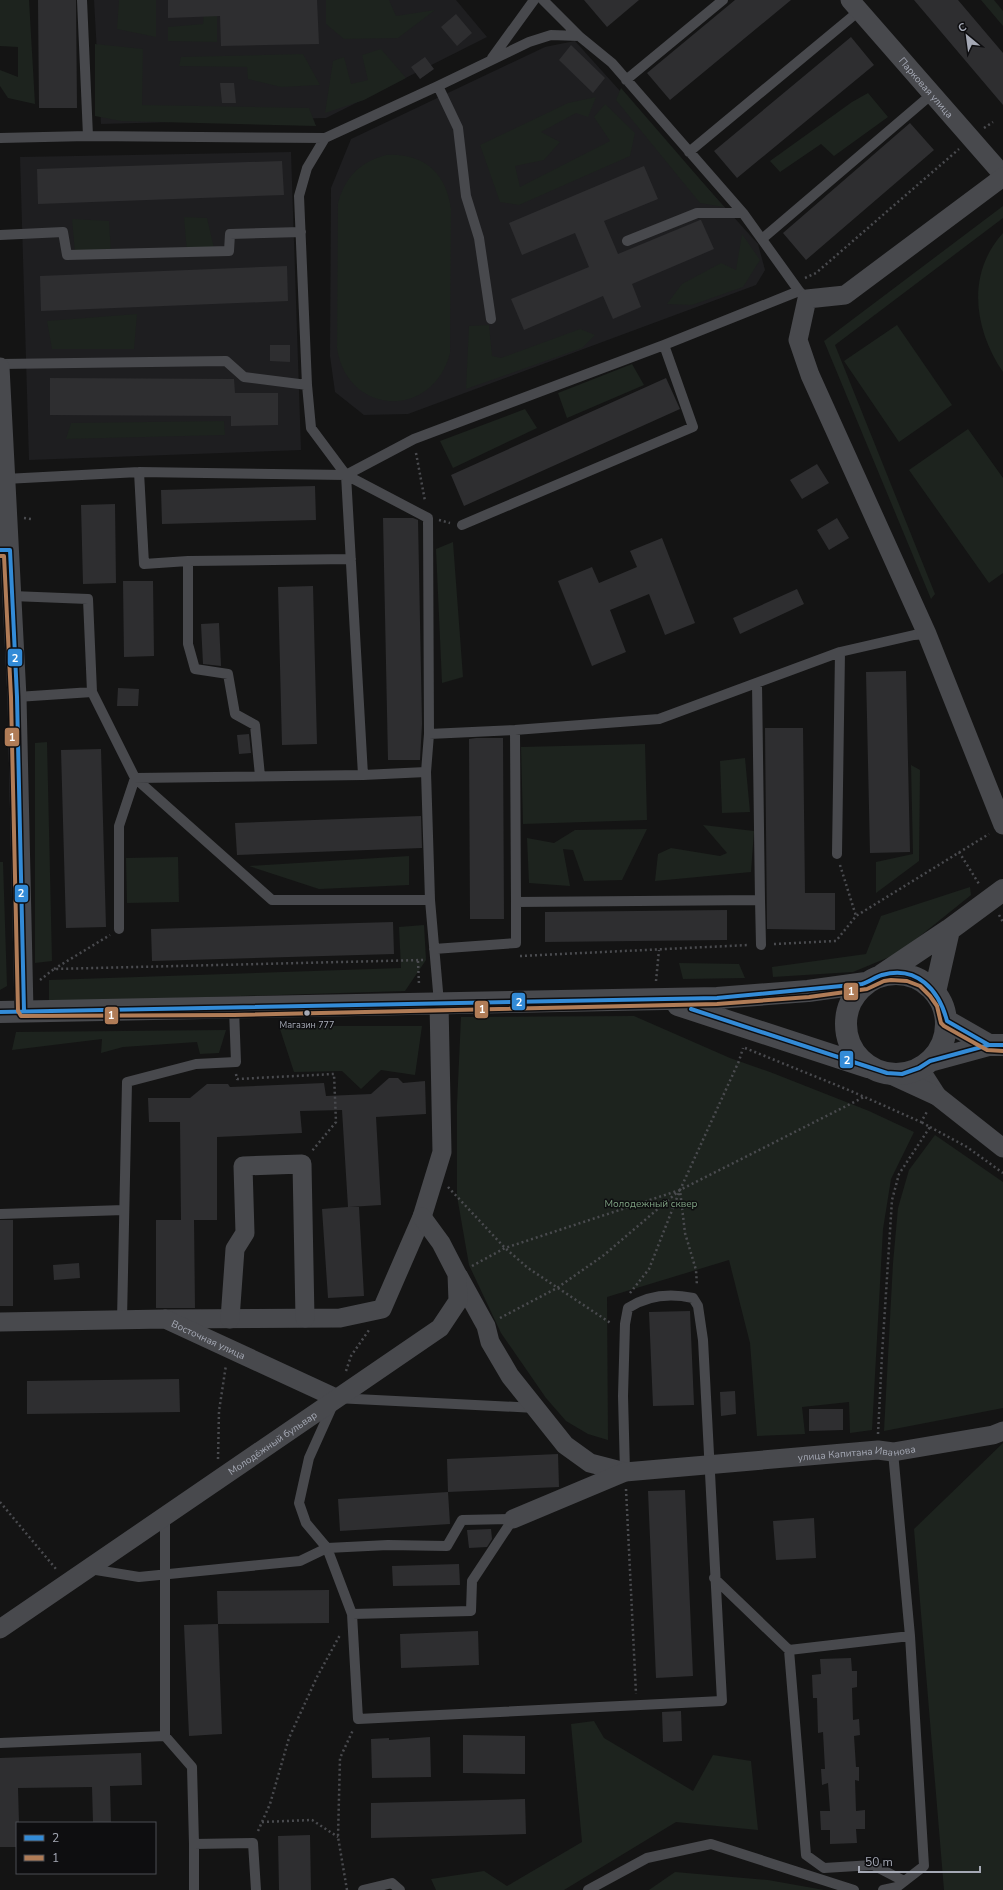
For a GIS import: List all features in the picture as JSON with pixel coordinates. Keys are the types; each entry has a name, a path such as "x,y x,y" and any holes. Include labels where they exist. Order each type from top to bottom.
{"street":[{"name":"Парковая улица","path":"854,5 1003,176"},
{"path":"1003,176 845,295 800,291 798,340 810,375 927,634 1003,825"},
{"path":"0,365 5,479 5,550 12,596 17,697 24,1011"},
{"path":"996,1045 925,1064 902,1074 880,1071 863,1061 852,1048 846,1026 847,1014 853,998 874,979 949,930 1003,890"},
{"path":"936,992 949,930"},
{"path":"0,1012 234,1009 717,998 808,991 874,979 891,974 908,975 923,981 936,992 943,1004 946,1021 943,1041 925,1064"},
{"path":"662,999 880,1071 937,1096 1003,1148"},
{"path":"165,1319 340,1318 382,1309 422,1217 442,1152 429,1004"},
{"path":"946,1021 996,1045"},
{"path":"925,1064 937,1096"},
{"path":"230,1319 235,1249 246,1233 243,1166 302,1164 305,1318"},
{"name":"Молодёжный бульвар","path":"0,1629 440,1328 458,1301 457,1274 441,1243 422,1217"},
{"path":"457,1274 486,1326 490,1342 510,1376 565,1445 590,1463 625,1472"},
{"name":"Восточная улица","path":"0,1322 165,1319 336,1398"},
{"name":"улица Капитана Иванова","path":"625,1472 885,1451 993,1435 1003,1431"},
{"path":"513,1519 625,1472"}],"lane":[{"path":"82,0 88,136"},
{"path":"491,59 534,0"},
{"path":"5,479 139,472 346,475 414,439 664,345 800,291 743,214 612,63 578,36 543,0"},
{"path":"626,80 722,0"},
{"path":"689,152 854,5"},
{"path":"0,138 88,136 325,138 529,42 551,35 578,36"},
{"path":"438,86 458,128 466,196 480,238 491,319"},
{"path":"762,239 932,94"},
{"path":"325,138 307,168 299,196 307,385 311,428 346,475 428,518 429,734 426,772 430,900 434,949 429,1004"},
{"path":"627,241 697,213 743,214"},
{"path":"0,235 63,232 66,255 229,251 230,234 301,232"},
{"path":"462,525 693,427 664,345"},
{"path":"0,365 226,361 244,377 307,385"},
{"path":"139,472 144,564 188,561 351,559"},
{"path":"346,475 362,775"},
{"path":"188,561 188,644 195,670 228,674 235,714 255,725 260,776"},
{"path":"12,596 88,599 92,692 135,778 272,900 430,900"},
{"path":"429,734 515,730 659,719 840,652 914,635 927,634"},
{"path":"836,854 840,652"},
{"path":"757,684 761,945"},
{"path":"17,697 92,692"},
{"path":"434,949 516,943 515,730"},
{"path":"135,778 362,775 426,772"},
{"path":"120,929 119,826 135,778"},
{"path":"516,902 760,900"},
{"path":"122,1320 127,1082 196,1064 236,1062 234,1009"},
{"path":"0,1214 124,1210"},
{"path":"536,1408 336,1398 309,1458 299,1503 306,1523 327,1548 352,1614 358,1719 722,1701 714,1578 703,1340 698,1306 693,1298 659,1295 638,1302 628,1308 625,1333 623,1396 625,1472"},
{"path":"883,1890 897,1887 924,1866 910,1636 885,1451"},
{"path":"164,1516 166,1574 165,1736 192,1767 194,1890"},
{"path":"88,1569 139,1577 300,1560 327,1548 388,1545 447,1546 462,1520 513,1519"},
{"path":"352,1614 471,1611 472,1581 513,1519"},
{"path":"714,1578 789,1650 806,1855 824,1868 873,1864 904,1881"},
{"path":"789,1650 910,1636"},
{"path":"0,1743 165,1736"},
{"path":"194,1844 253,1843 256,1890"},
{"path":"588,1890 647,1858 711,1844 854,1890"},
{"path":"363,1890 392,1883 400,1890"}],"path":[{"path":"800,291 816,273 971,139 993,122"},
{"path":"414,439 428,518 462,525"},
{"path":"836,854 856,916 1003,825"},
{"path":"54,969 120,929"},
{"path":"418,960 429,1004"},
{"path":"628,1308 630,1291 649,1269 680,1190 740,1062 743,1048"},
{"path":"236,1062 237,1079 334,1074 336,1122 302,1164"},
{"path":"457,1274 505,1248 680,1190 865,1097"},
{"path":"921,1122 966,1147 1003,1173"},
{"path":"885,1451 882,1355 892,1200 899,1174 930,1127"},
{"path":"435,1174 505,1248 528,1268 625,1333"},
{"path":"486,1326 557,1288 604,1255 680,1190"},
{"path":"680,1190 684,1233 696,1270 698,1306"},
{"path":"336,1398 351,1356 382,1309"},
{"path":"217,1480 219,1411 229,1349"},
{"path":"625,1472 637,1705"},
{"path":"0,1502 68,1583"},
{"path":"253,1843 270,1804 289,1738 317,1676 352,1614"},
{"path":"347,1890 338,1837 340,1758 358,1719"},
{"path":"262,1822 312,1820 338,1837"}],"shaded area":[{"path":"94,0 456,0 487,37 326,118 101,124"},
{"path":"575,41 758,244 765,270 756,285 408,414 364,415 335,392 330,356 331,188 351,139 545,47"},
{"path":"291,152 301,450 29,460 20,157"}],"green space":[{"path":"0,0 29,0 35,104 8,98 0,86 0,70 18,77 18,47 0,46"},
{"path":"119,0 156,0 156,37 117,29"},
{"path":"205,0 217,0 217,42 168,41 168,27 203,24"},
{"path":"326,0 389,0 396,16 435,10 398,38 344,39 326,24"},
{"path":"981,0 994,0 1003,11 1003,26"},
{"path":"95,44 143,49 142,105 309,108 316,126 121,121 95,116"},
{"path":"381,49 406,78 364,100 325,113 333,61 344,57 351,84 368,80 362,55"},
{"path":"303,54 320,85 281,87 248,79 247,67 179,66 181,57"},
{"path":"621,88 724,207 700,203 616,100"},
{"path":"868,93 888,117 834,156 821,144 780,172 770,161 852,102"},
{"path":"596,97 588,117 576,113 541,132 560,142 544,160 515,166 520,187 610,141 594,117 605,104 635,133 630,156 519,205 500,202 480,145 568,103"},
{"path":"386,155 411,157 422,161 430,167 438,175 444,185 451,209 450,353 441,375 427,390 409,399 391,401 373,397 356,387 344,370 337,348 338,203 349,178 361,166"},
{"path":"1003,206 1003,218 835,345 935,594 931,599 824,341"},
{"path":"184,217 207,218 214,248 187,253"},
{"path":"72,219 109,221 111,252 75,253"},
{"path":"1003,233 1003,372 993,355 986,338 980,320 978,302 979,284 983,266 991,249"},
{"path":"742,234 760,260 743,287 692,305 667,304 682,284 721,263 736,270"},
{"path":"137,314 134,349 52,349 47,321"},
{"path":"489,325 492,356 501,358 580,329 595,335 582,348 466,389 469,326"},
{"path":"897,325 952,405 899,442 844,361"},
{"path":"632,364 644,385 567,418 558,393"},
{"path":"525,409 537,428 453,468 440,441"},
{"path":"224,421 225,435 66,439 71,423"},
{"path":"968,429 1003,478 1003,573 989,583 909,470"},
{"path":"453,542 463,677 442,683 436,549"},
{"path":"47,742 52,961 35,963 35,743"},
{"path":"645,744 647,820 523,824 521,747"},
{"path":"745,758 750,812 722,813 720,761"},
{"path":"911,765 920,770 919,861 876,893 876,862 913,854"},
{"path":"703,825 754,831 751,872 655,881 658,854 671,848 720,856 727,853"},
{"path":"647,829 622,880 584,881 573,850 563,849 570,886 529,883 527,838 554,843 575,830"},
{"path":"409,856 409,885 319,889 249,866"},
{"path":"178,857 179,902 127,903 126,858"},
{"path":"0,862 3,862 7,986 0,990"},
{"path":"970,887 971,895 899,953 853,972 773,977 772,967 866,954 881,916"},
{"path":"424,925 426,960 405,991 49,1002 49,980 401,968 399,927"},
{"path":"679,963 739,964 745,978 683,979"},
{"name":"Молодежный сквер","path":"634,1016 730,1058 869,1111 914,1132 891,1179 883,1229 872,1430 850,1433 849,1402 802,1407 805,1434 757,1436 750,1343 729,1260 607,1297 608,1440 588,1434 566,1421 546,1398 501,1333 469,1265 457,1196 457,1105 461,1017"},
{"path":"279,1026 422,1026 415,1075 381,1070 361,1089 342,1071 294,1072"},
{"path":"226,1030 219,1053 200,1054 197,1042 123,1047 101,1053 102,1039 12,1050 16,1032"},
{"path":"935,1135 1003,1182 1003,1408 884,1431 893,1263 898,1208 909,1170"},
{"path":"1003,1443 1003,1890 944,1890 914,1529"},
{"path":"594,1721 604,1738 693,1791 713,1755 751,1761 758,1830 676,1822 564,1890 436,1890 431,1879 484,1871 507,1886 582,1842 571,1724"},
{"path":"675,1872 768,1880 824,1890 649,1890"}],"building":[{"path":"38,0 76,0 77,108 39,108"},
{"path":"168,0 317,0 319,44 221,46 220,16 168,18"},
{"path":"584,0 639,0 607,27"},
{"path":"735,0 791,0 670,100 647,73"},
{"path":"914,0 958,0 1003,53 1003,105"},
{"path":"456,14 472,33 457,46 441,27"},
{"path":"851,37 874,65 737,178 714,151"},
{"path":"571,45 605,78 593,93 559,60"},
{"path":"425,57 434,69 420,79 411,67"},
{"path":"220,83 234,83 236,103 222,103"},
{"path":"910,123 934,150 806,260 783,233"},
{"path":"282,161 284,195 38,204 37,169"},
{"path":"644,166 658,199 604,221 618,254 700,220 714,249 632,284 641,307 613,319 603,296 524,330 511,299 589,267 575,233 522,255 509,223"},
{"path":"287,266 288,301 41,311 40,276"},
{"path":"270,345 290,345 290,362 270,361"},
{"path":"50,378 234,379 235,393 278,393 278,425 231,426 231,416 50,415"},
{"path":"666,378 680,409 464,506 451,475"},
{"path":"817,464 829,483 802,499 790,480"},
{"path":"315,486 316,520 162,524 161,490"},
{"path":"115,504 116,583 83,584 81,505"},
{"path":"383,518 413,518 418,520 422,724 420,760 388,760"},
{"path":"837,518 849,538 829,550 817,530"},
{"path":"662,538 695,623 665,635 649,594 610,610 626,652 592,666 558,581 592,567 599,583 637,567 630,551"},
{"path":"123,581 153,581 154,656 124,657"},
{"path":"313,586 317,744 282,745 278,587"},
{"path":"797,589 804,604 740,634 733,618"},
{"path":"219,623 221,666 203,664 201,624"},
{"path":"906,671 910,852 870,853 866,672"},
{"path":"118,688 139,689 138,706 117,706"},
{"path":"765,728 803,728 805,893 835,893 835,930 767,929"},
{"path":"249,734 251,753 239,754 237,735"},
{"path":"503,738 504,919 470,919 469,739"},
{"path":"101,749 106,927 66,928 61,750"},
{"path":"421,816 422,848 237,855 235,823"},
{"path":"727,910 727,940 545,942 545,912"},
{"path":"393,922 394,954 152,961 151,929"},
{"path":"389,1078 398,1078 403,1083 425,1081 426,1114 376,1117 381,1205 349,1207 359,1207 364,1296 328,1298 322,1209 348,1207 342,1110 300,1111 302,1133 217,1137 217,1220 194,1220 195,1308 156,1308 156,1220 181,1220 180,1122 149,1122 148,1098 190,1098 207,1084 228,1084 230,1087 324,1083 326,1096 371,1094"},
{"path":"0,1220 13,1220 13,1306 0,1306"},
{"path":"79,1263 80,1278 54,1280 53,1265"},
{"path":"690,1311 694,1405 653,1406 649,1312"},
{"path":"179,1379 180,1412 27,1414 27,1381"},
{"path":"735,1391 736,1414 721,1416 720,1392"},
{"path":"809,1409 843,1409 843,1430 809,1431"},
{"path":"558,1454 559,1487 448,1492 447,1459"},
{"path":"685,1490 693,1676 656,1678 648,1491"},
{"path":"448,1492 450,1524 340,1531 338,1499"},
{"path":"814,1518 816,1558 776,1560 773,1521"},
{"path":"491,1529 492,1539 487,1547 469,1548 467,1530"},
{"path":"459,1564 460,1585 393,1586 392,1566"},
{"path":"329,1590 329,1623 218,1624 217,1591"},
{"path":"218,1624 222,1734 189,1736 184,1625"},
{"path":"478,1631 479,1665 401,1668 400,1634"},
{"path":"851,1658 852,1671 857,1671 857,1687 852,1688 853,1720 859,1719 860,1735 854,1736 856,1767 859,1767 859,1781 855,1780 856,1811 865,1810 865,1829 856,1829 857,1843 830,1844 830,1830 821,1830 820,1811 830,1811 828,1783 822,1785 821,1769 825,1769 823,1732 818,1733 817,1698 813,1698 812,1675 821,1674 820,1659"},
{"path":"681,1711 682,1741 663,1742 662,1712"},
{"path":"463,1735 525,1736 525,1774 463,1773"},
{"path":"430,1737 431,1777 372,1778 371,1739 389,1738 389,1740"},
{"path":"141,1753 142,1785 110,1786 111,1822 93,1822 92,1787 18,1788 19,1822 16,1822 16,1847 0,1847 0,1758"},
{"path":"525,1799 526,1834 371,1838 371,1803"},
{"path":"310,1835 311,1890 279,1890 278,1836"}],"transit line":[{"name":"2","path":"0,550 10,550 17,697 24,1011"},
{"name":"1","path":"0,556 4,556 11,697 18,1011 21,1016 234,1015 717,1004 809,997 867,989 884,981 891,980 907,981 920,986 937,1006 941,1023 944,1026 987,1050 1003,1051"},
{"name":"2","path":"0,1012 717,998 862,984 879,976 895,973 916,977 925,983 938,999 947,1021 989,1045 1003,1045"},
{"name":"2","path":"691,1009 887,1073 902,1074 919,1068 930,1061 989,1045 1003,1045"}],"place":[{"name":"Магазин 777","path":"307,1013"}]}
